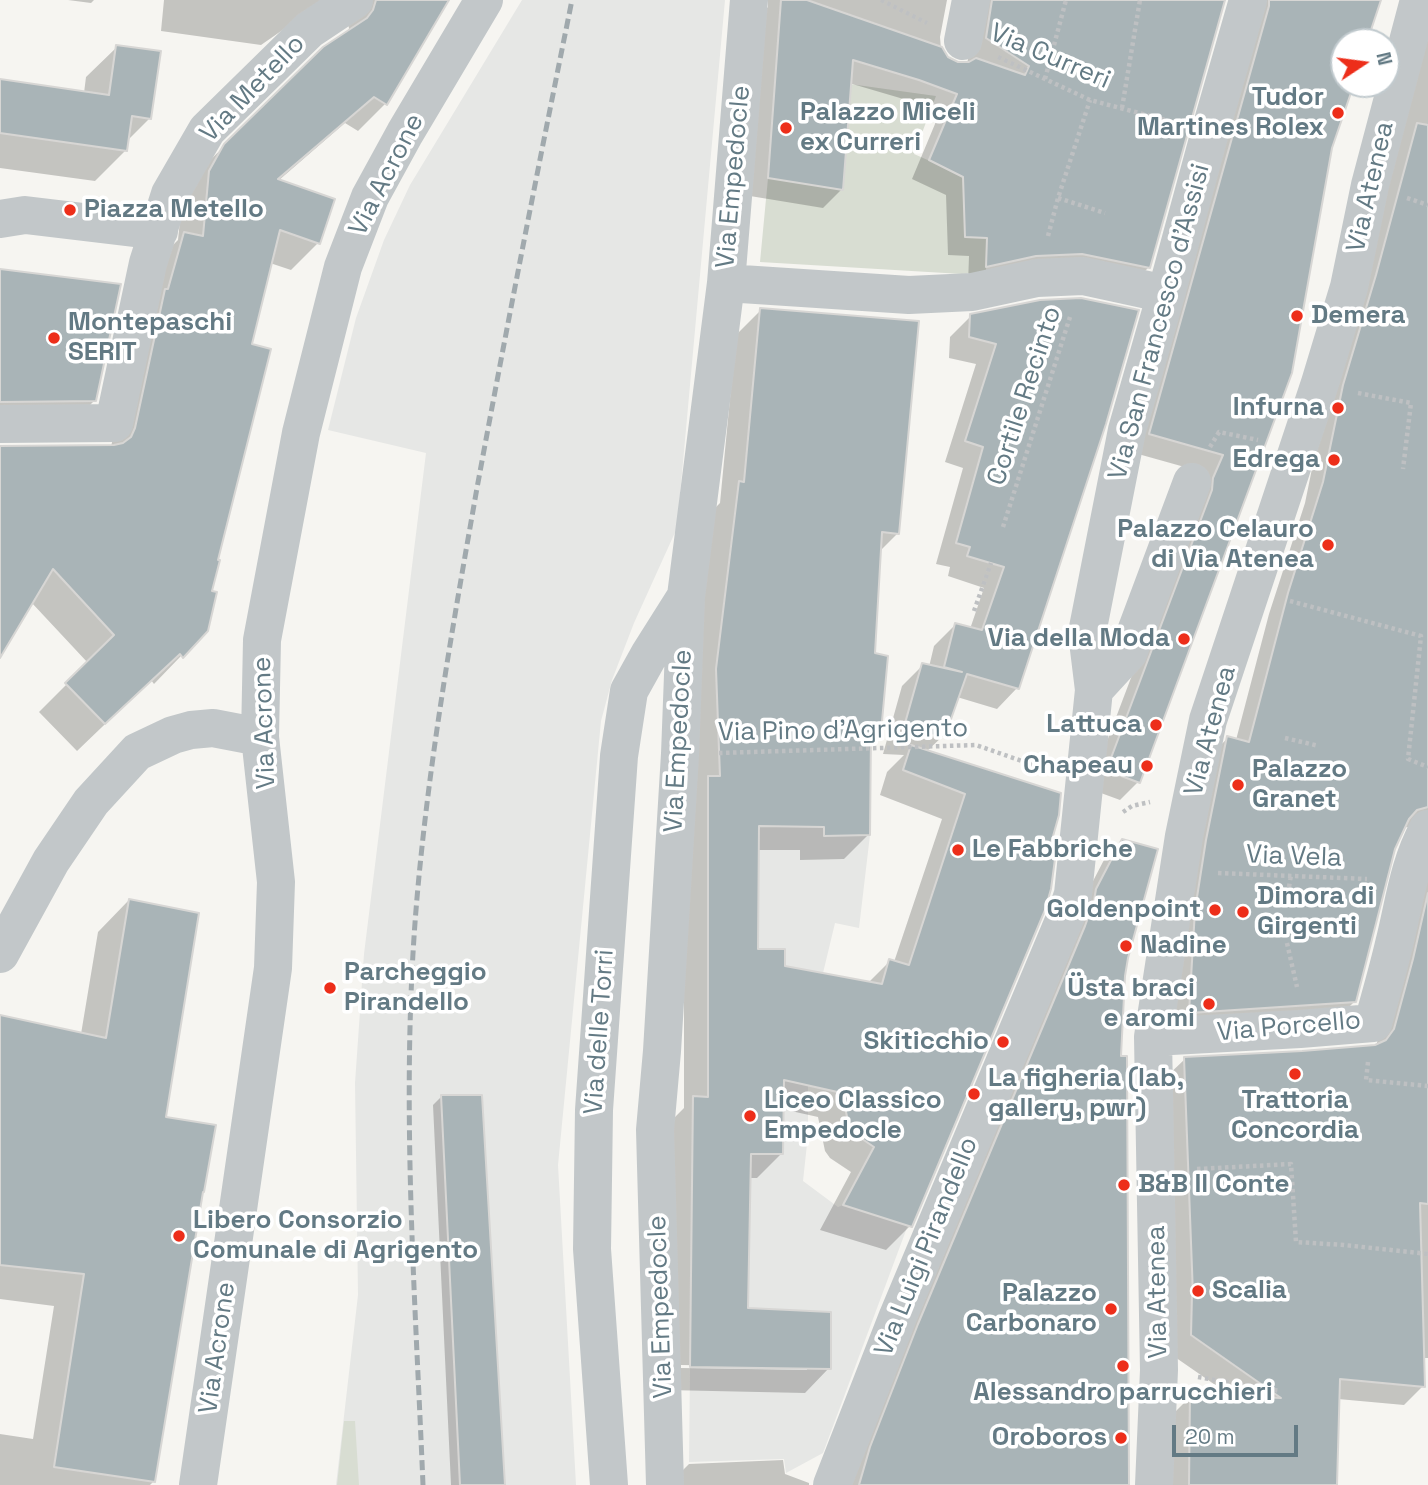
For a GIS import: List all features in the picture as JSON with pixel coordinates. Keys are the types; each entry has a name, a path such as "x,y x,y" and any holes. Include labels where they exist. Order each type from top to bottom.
{"street":[{"name":"Via Metello","path":"159,231 170,194 207,130 309,30 354,0"},
{"name":"Via Acrone","path":"198,1485 273,968 276,882 260,737 262,639 301,433 343,267 370,197 484,0"},
{"name":"Via Empedocle","path":"666,1485 655,1130 680,754 686,596 726,283 749,0"},
{"path":"963,41 971,0"},
{"name":"Via San Francesco d'Assisi","path":"1073,894 1094,690 1087,633 1127,429 1248,0"},
{"name":"Via Atenea","path":"1154,1485 1159,1370 1153,1037 1184,836 1208,720 1349,288 1370,186 1419,0"},
{"path":"0,219 25,215 159,231 148,263 114,423 0,424"},
{"path":"726,283 909,295 972,292 1037,278 1083,276 1166,294"},
{"path":"1094,690 1128,653 1192,482"},
{"name":"Via delle Torri","path":"609,1485 592,1221 594,1110 619,756 629,691 686,596"},
{"path":"0,954 51,860 91,802 137,752 173,735 191,730 213,728 260,737"},
{"name":"Via Porcello","path":"1153,1037 1373,1023 1418,852"},
{"name":"Via Luigi Pirandello","path":"832,1485 898,1316 1073,894"}],"path":[{"name":"Via Curreri","path":"881,0 1090,100 1210,132"},
{"path":"1045,79 1066,0"},
{"path":"1122,108 1140,0"},
{"path":"1037,278 1058,198 1090,100"},
{"path":"1058,198 1105,213"},
{"name":"Cortile Recinto","path":"1003,527 1083,276"},
{"path":"1320,383 1411,403 1403,469"},
{"path":"1192,482 1219,432 1298,449"},
{"path":"974,611 991,563"},
{"path":"1252,591 1420,636 1408,759 1428,767"},
{"path":"1285,738 1319,746"},
{"name":"Via Pino d'Agrigento","path":"680,754 976,745 1084,783"},
{"name":"Via Vela","path":"1179,872 1291,875 1418,852"},
{"path":"1290,887 1291,875"},
{"path":"1287,943 1297,987"},
{"path":"1373,1023 1366,1080 1428,1086"},
{"path":"1155,1171 1291,1164 1296,1242 1428,1254"},
{"path":"1159,1370 1280,1391"}],"shaded area":[{"path":"522,0 725,0 677,528 634,623 612,680 601,721 558,1165 576,1485 336,1485 358,1295 355,1083 364,954 426,453 328,430 356,318 384,240 410,185"},
{"path":"850,84 936,96 914,154 980,183 966,237 987,238 986,272 962,274 760,262 768,178 843,190"},
{"name":"Liceo Classico Empedocle","path":"871,775 870,835 859,928 835,923 823,973 808,1068 808,1135 803,1181 838,1207 843,1205 908,1225 823,1453 786,1473 784,1459 689,1462 693,1096 708,1096 708,776"},
{"path":"344,1421 355,1421 359,1485 337,1485"}],"building":[{"path":"376,0 449,0 387,105 374,97 278,179 335,199 320,244 280,230 252,344 271,349 218,560 212,591 217,592 208,631 183,658 180,654 105,724 65,683 114,635 53,569 0,658 0,446 114,445 131,437 165,289 168,289 184,232 203,236 209,171 224,144 323,47 367,18"},
{"path":"781,0 807,0 942,47 948,57 958,62 969,62 976,58 1025,75 1029,66 986,38 992,0 1225,0 1150,268 1082,254 1036,256 986,267 987,238 965,237 963,177 929,160 957,94 853,60 843,190 768,178"},
{"path":"1269,0 1381,0 1372,28 1330,28 1330,98 1349,98 1332,148 1292,373 1140,783 1108,771 1108,766 1223,455 1149,434"},
{"path":"116,45 161,51 151,119 132,116 127,151 0,133 0,79 109,95"},
{"path":"1417,123 1428,125 1428,807 1417,810 1409,819 1395,849 1356,1002 1189,1013 1195,910 1227,736 1249,742 1288,593 1323,482 1343,385"},
{"name":"Montepaschi SERIT","path":"0,269 121,284 96,401 0,402"},
{"path":"1081,298 1139,310 1106,424 1019,689 967,674 945,736 902,734 922,663 962,672 944,667 955,623 982,630 1004,567 967,556 970,547 956,543 983,447 965,441 996,344 969,337 970,314 1040,300"},
{"path":"760,308 919,321 899,534 882,532 875,653 888,656 881,732 871,732 870,835 824,836 824,827 759,826 758,949 785,949 785,966 882,984 889,959 909,965 965,794 903,770 911,745 1061,793 1059,815 1048,854 1055,859 1045,910 912,1227 843,1205 874,1147 855,1134 849,1126 842,1093 784,1080 783,1154 751,1154 748,1308 831,1312 831,1369 690,1367 693,1096 708,1097 708,776 720,776 716,669 739,481 744,482"},
{"path":"1122,839 1158,849 1128,958 1121,1056 1127,1056 1129,1485 859,1485 870,1447 918,1324 1085,926 1096,889"},
{"path":"1428,893 1428,1204 1420,1203 1425,1387 1340,1379 1337,1485 1189,1485 1190,1394 1281,1398 1191,1335 1193,1295 1184,1057 1375,1045 1386,1040 1394,1029"},
{"path":"129,899 199,913 166,1117 216,1125 155,1482 54,1467 84,1274 0,1265 0,1015 106,1038"},
{"path":"441,1095 482,1095 505,1485 460,1485"}],"railway":[{"path":"423,1485 409,1118 412,971 422,846 442,692 477,488 572,0"}],"place":[{"name":"Tudor Martines Rolex","path":"1338,113"},
{"name":"Palazzo Miceli ex Curreri","path":"786,128"},
{"name":"Piazza Metello","path":"70,210"},
{"name":"Demera","path":"1297,316"},
{"name":"Montepaschi SERIT","path":"54,338"},
{"name":"Infurna","path":"1338,408"},
{"name":"Edrega","path":"1334,460"},
{"name":"Palazzo Celauro di Via Atenea","path":"1328,545"},
{"name":"Via della Moda","path":"1184,639"},
{"name":"Lattuca","path":"1156,725"},
{"name":"Chapeau","path":"1147,766"},
{"name":"Palazzo Granet","path":"1238,785"},
{"name":"Le Fabbriche","path":"958,850"},
{"name":"Goldenpoint","path":"1215,910"},
{"name":"Dimora di Girgenti","path":"1243,912"},
{"name":"Nadine","path":"1126,946"},
{"name":"Parcheggio Pirandello","path":"330,988"},
{"name":"Üsta braci e aromi","path":"1209,1004"},
{"name":"Skiticchio","path":"1003,1042"},
{"name":"Trattoria Concordia","path":"1295,1074"},
{"name":"La figheria (lab, gallery, pwr)","path":"974,1094"},
{"name":"Liceo Classico Empedocle","path":"750,1116"},
{"name":"B&B Il Conte","path":"1124,1185"},
{"name":"Libero Consorzio Comunale di Agrigento","path":"179,1236"},
{"name":"Scalia","path":"1198,1291"},
{"name":"Palazzo Carbonaro","path":"1111,1309"},
{"name":"Alessandro parrucchieri","path":"1123,1366"},
{"name":"Oroboros","path":"1121,1438"}]}
